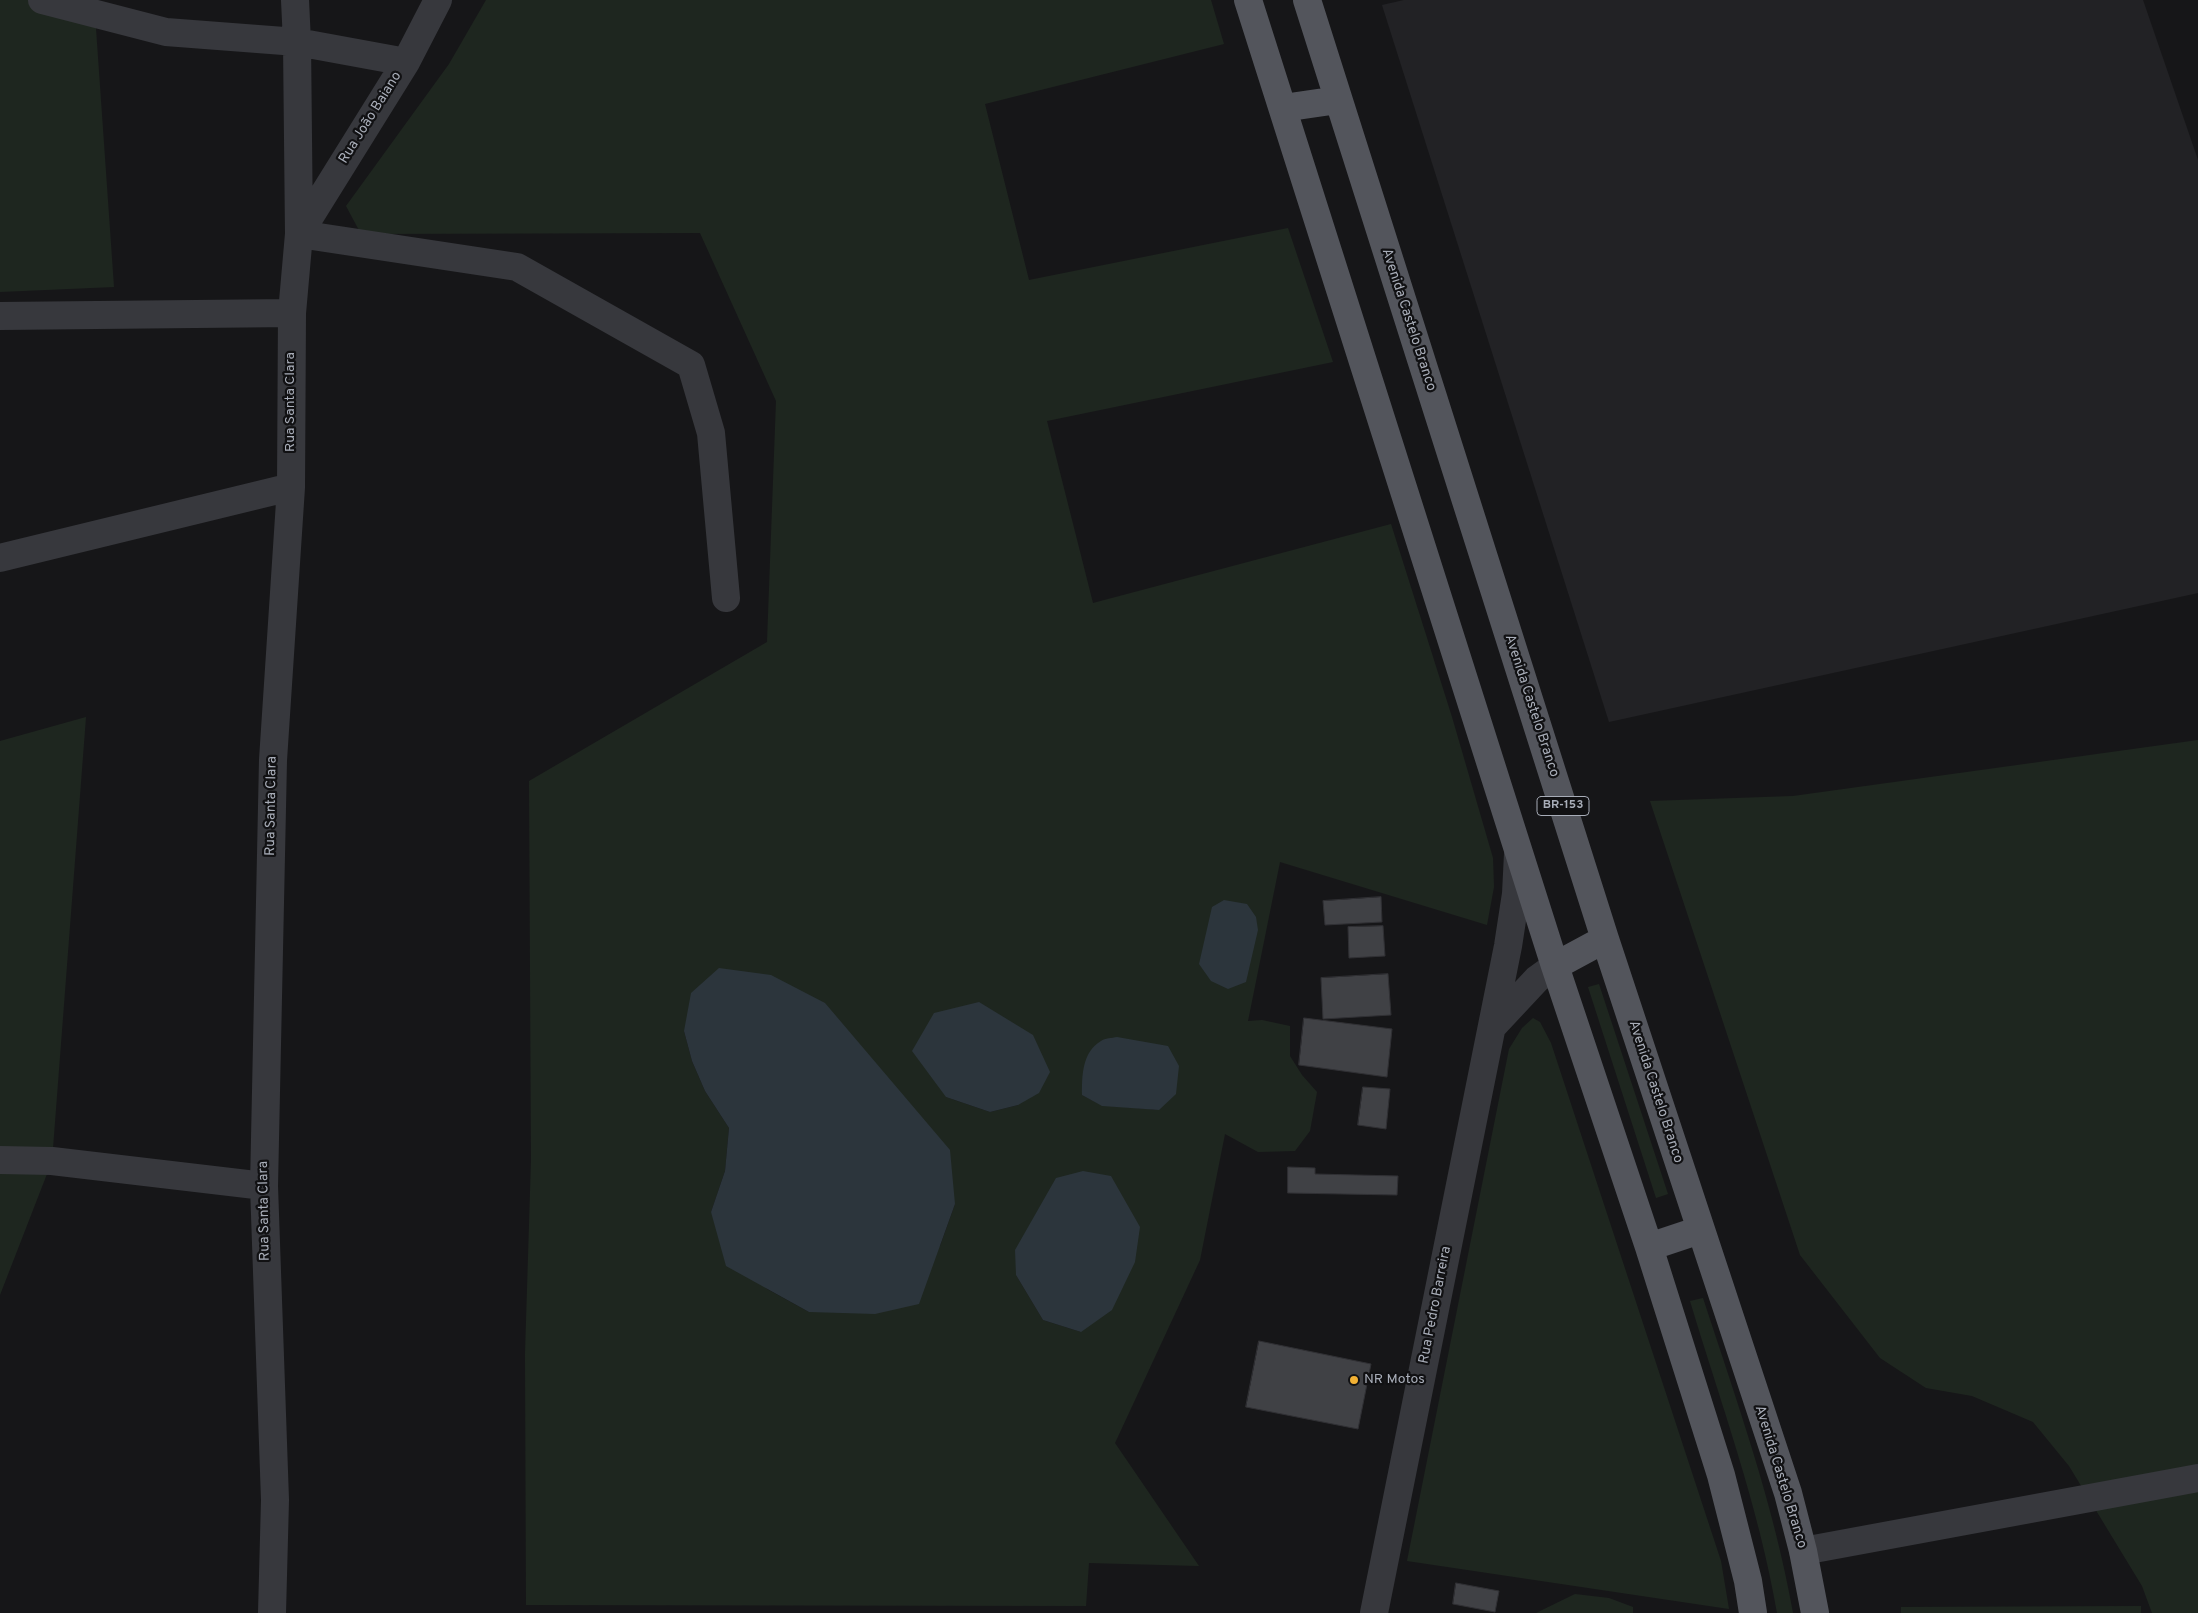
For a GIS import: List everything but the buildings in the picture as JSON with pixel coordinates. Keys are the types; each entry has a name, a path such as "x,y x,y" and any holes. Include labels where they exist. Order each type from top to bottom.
{"main road":[{"path":"1248,0 1555,966 1649,1246 1721,1475 1748,1581 1753,1613"},
{"name":"Avenida Castelo Branco","path":"1307,0 1605,939 1788,1493 1803,1551 1815,1613"},
{"path":"1283,108 1338,100"},
{"path":"1555,966 1605,939"},
{"path":"1649,1246 1700,1230"}],"street":[{"path":"42,0 166,32 297,42 406,62"},
{"name":"Rua Santa Clara","path":"272,1613 275,1500 264,1186 273,760 291,486 292,313 298,234 295,0"},
{"name":"Rua João Baiano","path":"298,234 406,62 438,0"},
{"path":"298,234 517,267 691,365 711,433 726,598"},
{"path":"0,316 292,313"},
{"path":"0,558 291,486"},
{"name":"Rua Pedro Barreira","path":"1374,1613 1493,1026 1516,894 1518,849"},
{"path":"1493,1026 1537,979 1555,966"},
{"path":"0,1160 52,1161 264,1186"},
{"path":"1803,1551 2198,1478"}],"shaded area":[{"path":"0,0 94,0 114,287 0,292"},
{"path":"486,0 1211,0 1224,44 985,104 1029,280 1288,228 1333,362 1047,421 1093,603 1391,524 1452,717 1493,858 1494,887 1487,925 1280,862 1248,1021 1262,1020 1290,1026 1290,1056 1302,1075 1317,1092 1310,1131 1295,1151 1258,1152 1225,1134 1200,1260 1115,1443 1199,1566 1089,1563 1086,1606 526,1605 525,1354 531,1160 529,781 767,642 776,401 700,233 361,234 346,206 449,64","holes":["684,1031 955,1204 940,1246 809,1312 767,1289 711,1212 725,1171 729,1128 705,1091 692,1061","1082,1095 1159,1110 1101,1105","946,1097 1018,1105 990,1112","1016,1275 1081,1332 1043,1320"]},
{"path":"1404,0 2143,0 2198,160 2198,593 1609,722 1382,5"},
{"path":"86,717 52,1161 0,1295 0,741"},
{"path":"2198,740 2198,1613 2152,1613 2142,1586 2069,1466 2033,1422 1972,1396 1926,1388 1880,1358 1800,1255 1650,801 1793,796"},
{"path":"1224,900 1247,904 1256,917 1258,930 1246,982 1228,989 1211,981 1199,964 1212,907"},
{"path":"719,968 771,975 825,1003 950,1150 955,1204 919,1304 875,1314 809,1312 726,1266 711,1212 725,1171 729,1128 705,1091 692,1061 684,1031 691,993"},
{"path":"1599,984 1668,1194 1656,1198 1588,987"},
{"path":"979,1002 1033,1035 1050,1072 1039,1093 1018,1105 990,1112 946,1097 912,1051 934,1013"},
{"path":"1533,1018 1540,1022 1551,1043 1721,1561 1729,1609 1407,1561 1509,1049 1522,1028"},
{"path":"1117,1037 1168,1046 1179,1066 1176,1094 1159,1110 1102,1106 1082,1095 1084,1065 1090,1051 1103,1040"},
{"path":"1083,1171 1111,1176 1140,1227 1135,1262 1112,1310 1081,1332 1043,1320 1016,1275 1015,1250 1056,1178"},
{"path":"1703,1298 1765,1493 1776,1533 1793,1613 1777,1613 1750,1495 1690,1301"},
{"path":"1575,1594 1609,1598 1633,1607 1633,1613 1536,1613"},
{"path":"2141,1606 2141,1613 1901,1613 1901,1607"}],"place":[{"name":"NR Motos","path":"1354,1380"}]}
